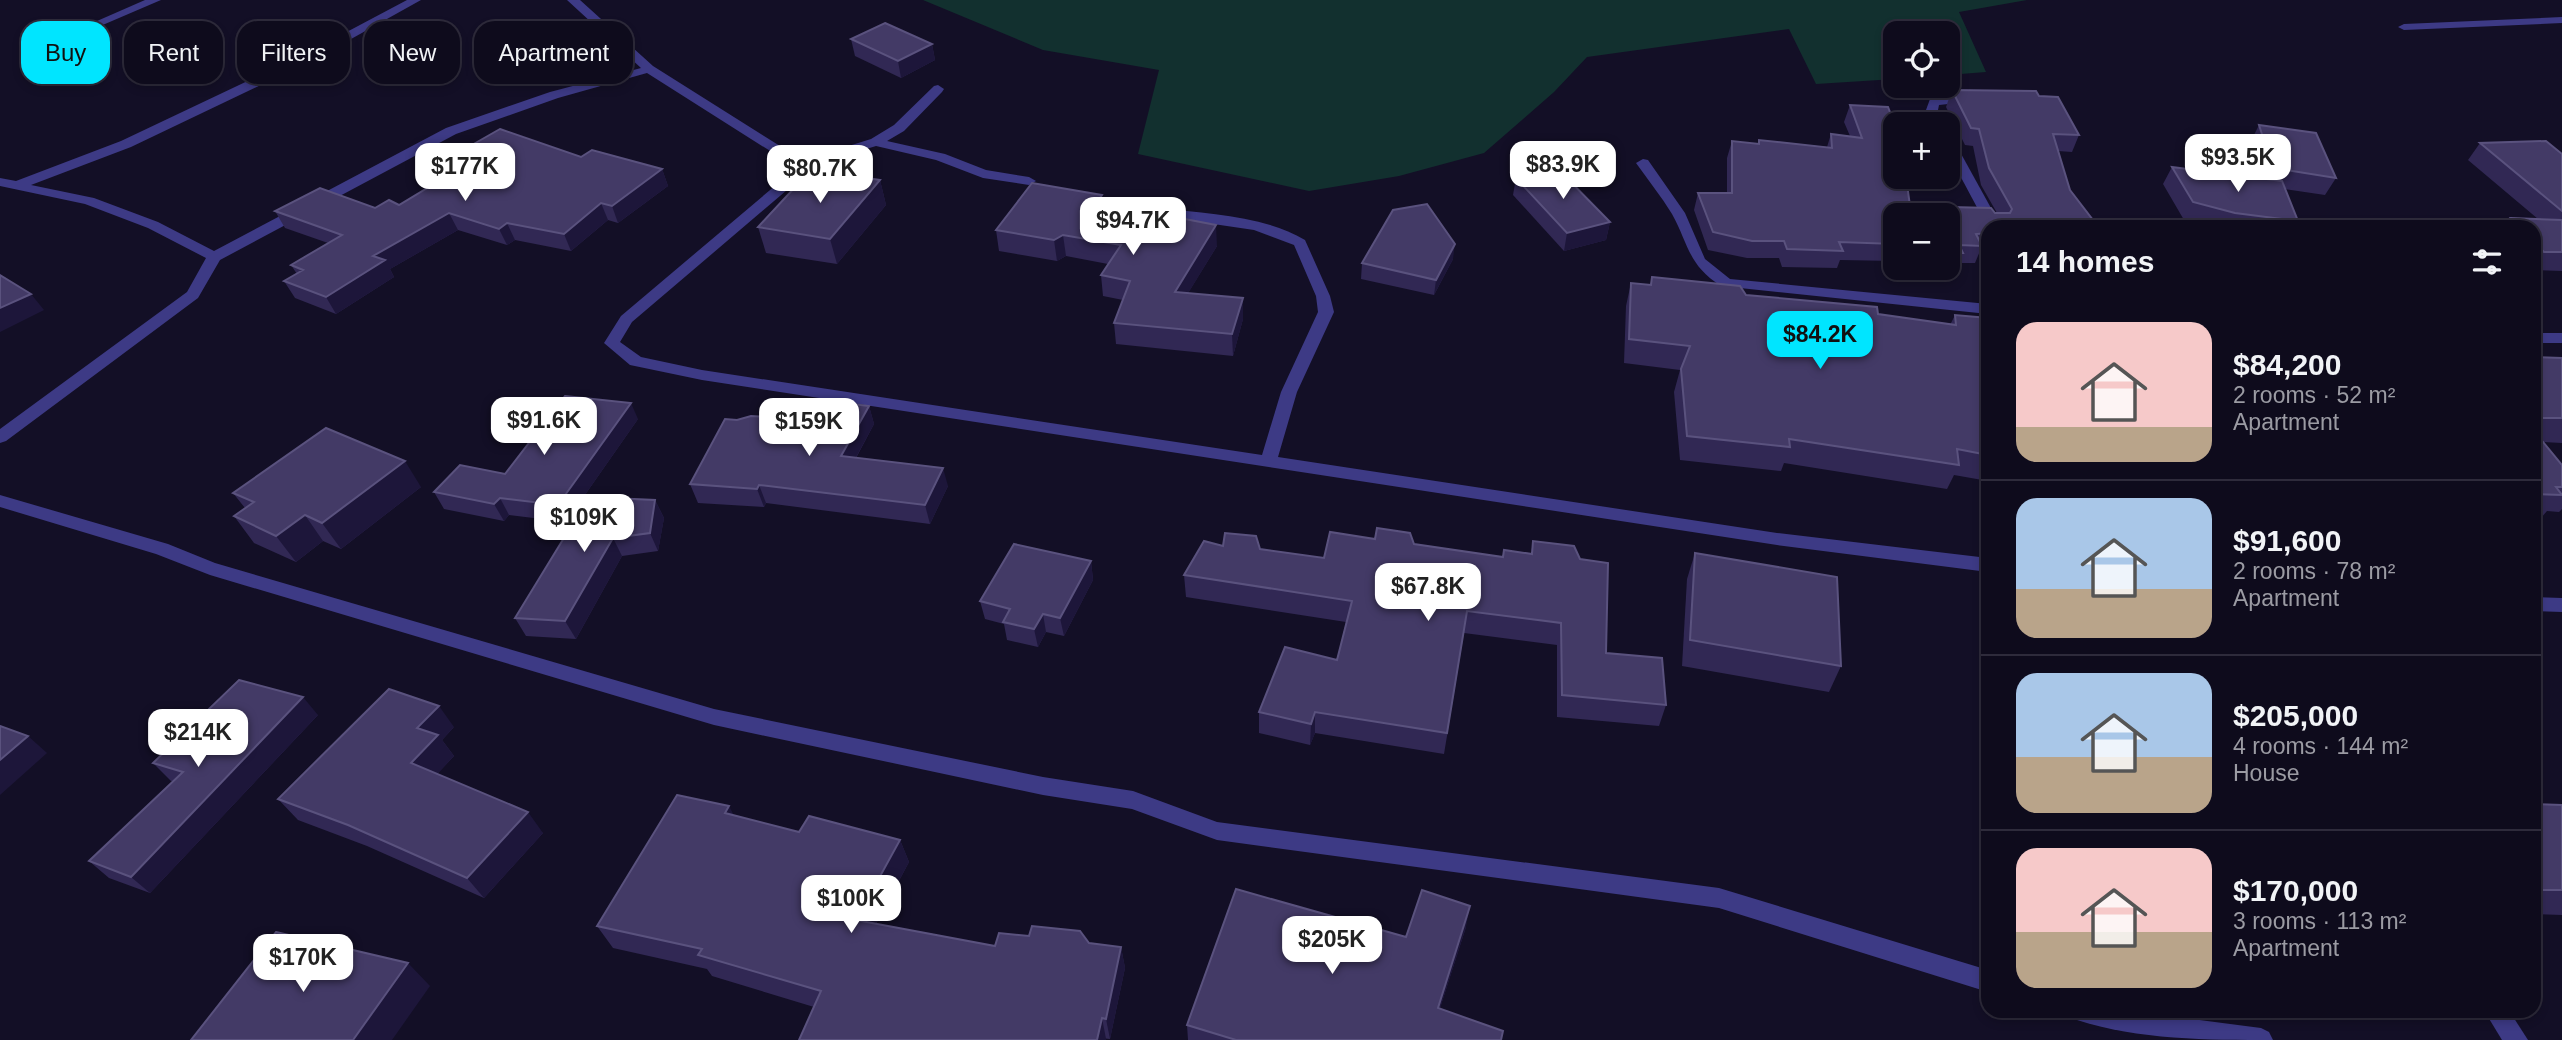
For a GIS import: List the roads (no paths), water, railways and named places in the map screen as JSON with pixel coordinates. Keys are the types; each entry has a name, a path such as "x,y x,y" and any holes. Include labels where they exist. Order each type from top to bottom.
{"street":[{"path":"102,21 155,0"},
{"path":"18,185 126,144 313,55 415,0"},
{"path":"573,0 649,68 783,154 790,168 782,187 626,319 612,343 636,361 702,375 1777,539 1981,564"},
{"path":"2404,27 2562,20"},
{"path":"0,437 193,295 214,257 451,131 554,95 649,68"},
{"path":"790,168 876,142 899,128 939,89"},
{"path":"1933,112 1934,102 1987,97"},
{"path":"876,142 940,157 983,174 1029,181"},
{"path":"1643,163 1680,214 1695,255 1707,273 1726,284 1981,308"},
{"path":"1960,163 1991,220"},
{"path":"0,182 89,201 153,225 214,257"},
{"path":"1159,212 1274,230 1293,237 1300,243 1323,296 1326,312 1289,392 1268,461"},
{"path":"2541,338 2562,338"},
{"path":"0,501 162,549 210,568 714,717 1043,786 1133,800 1217,831 1719,898 1981,979"},
{"path":"2541,604 2562,605"},
{"path":"2106,1018 2262,1040"},
{"path":"2500,1018 2516,1040"}]}
